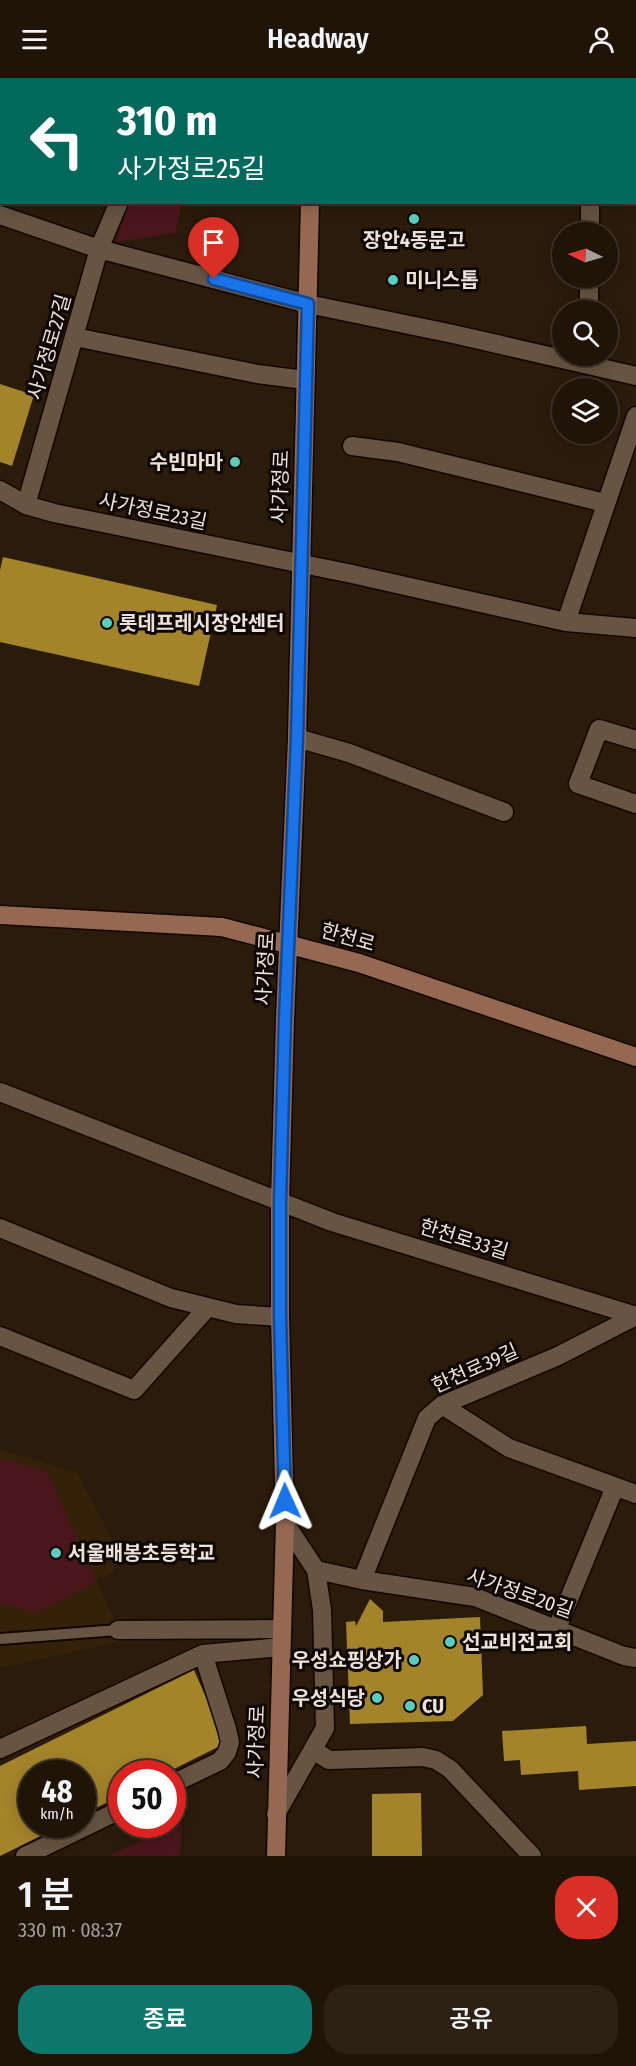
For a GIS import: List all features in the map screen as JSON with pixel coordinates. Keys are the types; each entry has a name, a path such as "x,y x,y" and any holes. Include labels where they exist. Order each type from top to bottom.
{"main road":[{"name":"사가정로","path":"276,1856 285,1524 280,1201 297,738 310,204"},
{"name":"한천로","path":"0,915 222,927 359,963 636,1057"}],"street":[{"name":"사가정로27길","path":"26,505 99,249 118,204"},
{"path":"590,204 590,222"},
{"path":"0,216 99,249 308,304 552,353"},
{"path":"75,337 257,374 306,380"},
{"path":"606,366 636,376"},
{"path":"566,622 636,416"},
{"path":"352,446 398,452 605,503"},
{"name":"사가정로23길","path":"0,490 26,505 54,513 566,622 635,622"},
{"path":"636,740 599,729 578,784 636,804"},
{"path":"297,738 349,753 504,812"},
{"path":"0,1092 280,1201"},
{"name":"한천로33길","path":"280,1201 332,1222 636,1316"},
{"path":"0,1228 171,1298 236,1314 280,1317"},
{"path":"0,1336 134,1390 207,1308"},
{"name":"한천로39길","path":"362,1580 427,1418 442,1405 558,1356 636,1316"},
{"path":"442,1405 509,1448 636,1494"},
{"path":"557,1628 615,1487"},
{"path":"276,1814 325,1728 322,1610 316,1570 285,1524"},
{"name":"사가정로20길","path":"316,1570 362,1580 463,1594 557,1628 624,1656 636,1658"},
{"path":"118,1630 282,1629"},
{"path":"0,1749 203,1654 281,1647"},
{"path":"186,1777 220,1761 227,1752 230,1742 203,1654"},
{"path":"313,1750 330,1760 423,1757 436,1760 450,1768 532,1856"},
{"path":"25,1856 108,1816"}],"lane":[{"path":"0,1640 118,1630"}],"shaded area":[{"path":"129,204 182,204 175,233 116,242"},
{"name":"서울배봉초등학교","path":"0,1449 77,1473 110,1535 115,1571 97,1580 123,1641 0,1668"},
{"path":"4,1459 47,1472 96,1582 36,1613 0,1603 0,1462"},
{"path":"148,1838 181,1838 180,1856 108,1856"}],"building":[{"path":"0,384 34,395 12,466 0,462"},
{"name":"롯데프레시장안센터","path":"3,557 217,605 199,686 0,642 0,570"},
{"name":"우성쇼핑상가","path":"370,1599 383,1611 383,1622 480,1617 483,1695 453,1721 350,1724 346,1622 355,1621 356,1626"},
{"path":"194,1670 226,1743 186,1763 186,1760 108,1760 108,1802 96,1808 96,1760 18,1760 18,1838 37,1838 0,1856 0,1766"},
{"path":"586,1726 587,1744 636,1741 636,1786 579,1790 578,1771 521,1775 520,1760 504,1761 502,1731"},
{"path":"421,1793 422,1856 372,1856 372,1794"}],"place":[{"name":"장안4동문고","path":"414,219"},
{"name":"미니스톱","path":"393,280"},
{"name":"수빈마마","path":"235,462"},
{"name":"롯데프레시장안센터","path":"107,623"},
{"name":"서울배봉초등학교","path":"56,1553"},
{"name":"선교비전교회","path":"450,1642"},
{"name":"우성쇼핑상가","path":"414,1660"},
{"name":"우성식당","path":"377,1698"},
{"name":"CU","path":"410,1706"}],"route":[{"path":"214,279 308,304 297,738 280,1201 280,1317 285,1501"}]}
